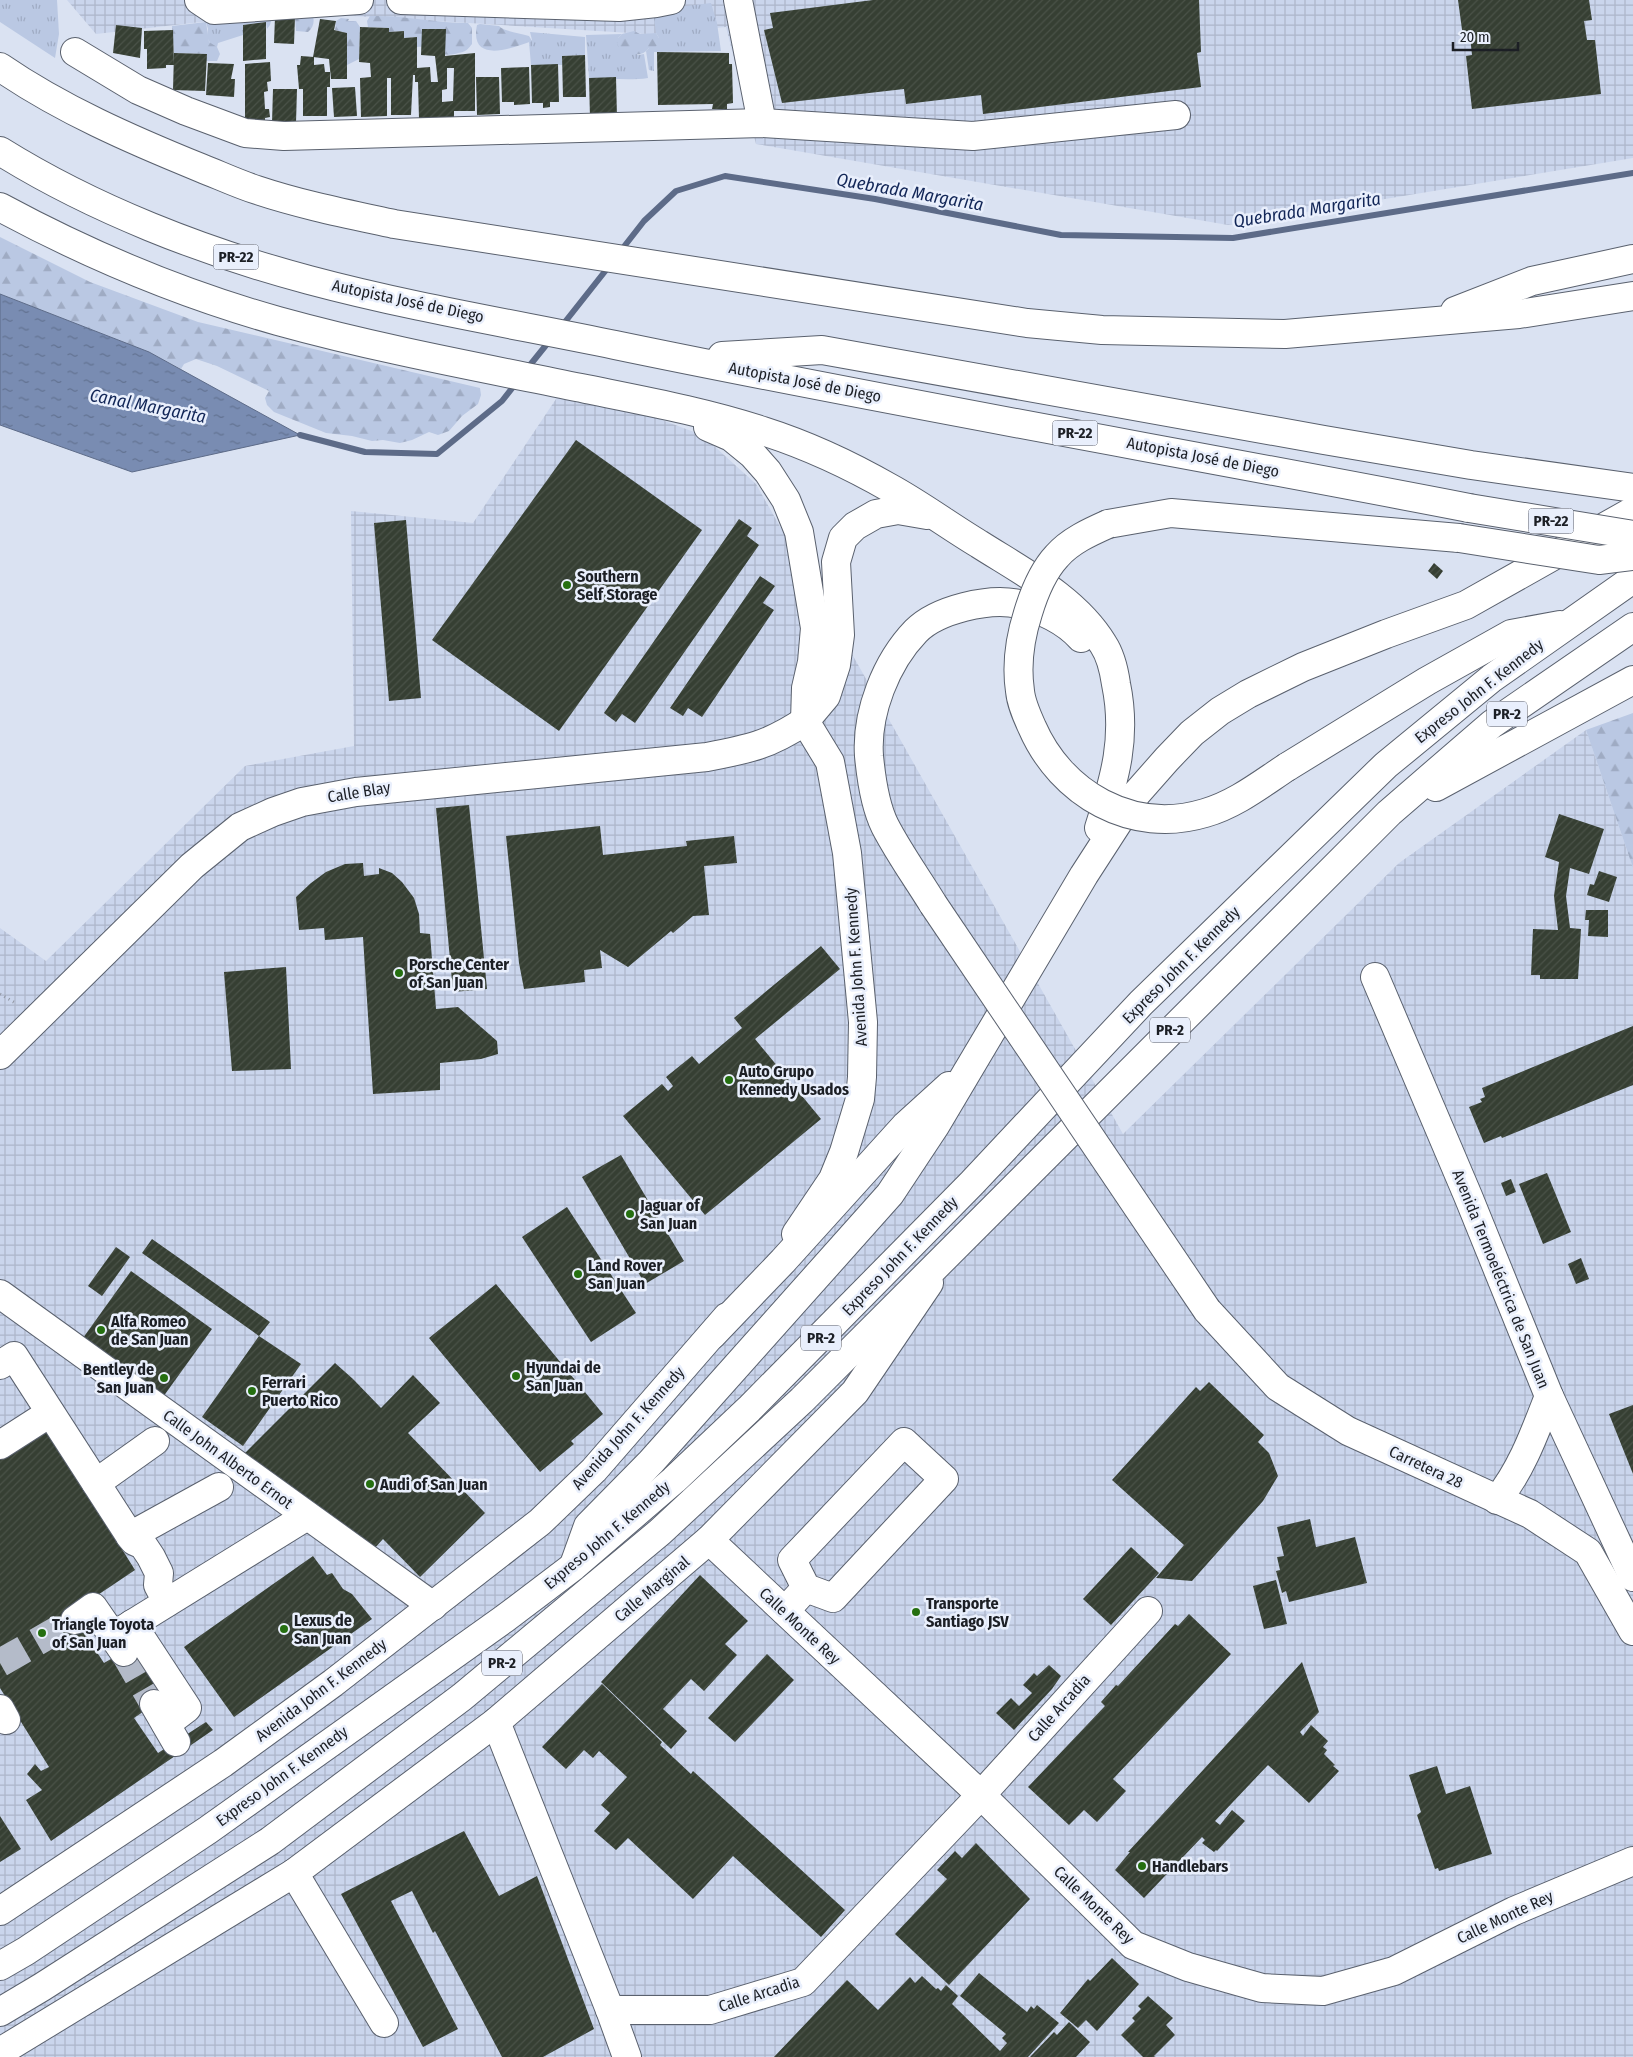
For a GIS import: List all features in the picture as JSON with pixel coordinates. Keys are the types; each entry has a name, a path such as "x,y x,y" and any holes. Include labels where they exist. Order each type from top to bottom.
{"main road":[{"path":"199,0 214,10 359,0"},
{"path":"401,0 619,7 656,4 671,0"},
{"path":"738,0 762,123"},
{"path":"76,52 138,90 186,111 244,133 284,136 762,123 973,136 1176,115"},
{"path":"0,67 43,94 90,119 159,151 256,190 302,203 394,224 1027,323 1102,330 1285,334 1518,314 1633,296"},
{"name":"Autopista José de Diego","path":"0,152 98,204 150,226 252,263 308,280 401,302 488,318 638,350 1469,508 1633,535"},
{"path":"0,206 24,220 140,273 278,321 459,363 714,417 764,431 808,448 892,489 1020,569 1063,601 1085,621 1104,645 1113,666 1120,703 1121,736 1115,778 1084,875"},
{"path":"1426,323 1532,281 1633,259"},
{"path":"681,358 822,350 1471,465 1633,488"},
{"path":"612,394 687,419 731,437 753,455 768,472 786,500 799,532 815,628 812,662 806,688 806,721"},
{"path":"1586,538 1633,494"},
{"name":"Calle Blay","path":"0,1055 192,866 240,827 273,812 302,802 365,790 707,758 764,744 782,736 806,721 826,696 836,665 840,636 836,562 843,538 855,526 876,514 898,510 936,517"},
{"path":"574,1566 588,1526 652,1462 890,1194 935,1126 1084,875 1137,793 1179,746 1220,711 1248,694 1303,667 1466,605 1633,512"},
{"path":"1569,623 1511,634 1427,680 1233,803 1204,814 1158,819 1111,809 1090,797 1056,768 1041,748 1027,717 1020,692 1019,650 1022,631 1033,598 1044,574 1057,555 1080,538 1108,524 1171,513 1459,538 1599,560 1633,556"},
{"name":"Expreso John F. Kennedy","path":"0,1966 26,1951 208,1830 504,1619 574,1566 674,1480 763,1395 972,1183 1141,1003 1386,765 1492,678 1633,579"},
{"name":"Carretera 28","path":"1120,703 1100,660 1075,631 1050,615 1018,604 979,605 946,612 917,630 896,657 880,691 872,718 869,754 872,781 884,825 933,904 1207,1310 1278,1387 1348,1431 1530,1514 1588,1552 1633,1631"},
{"name":"Expreso John F. Kennedy","path":"0,2012 270,1841 462,1697 660,1532 802,1400 1389,813 1492,724 1633,627"},
{"path":"1389,813 1633,680"},
{"name":"Avenida John F. Kennedy","path":"0,1911 200,1779 325,1688 540,1522 594,1470 712,1335 792,1239 833,1179 852,1130 860,1099 863,1022 847,853 830,762 806,721"},
{"name":"Avenida Termoeléctrica de San Juan","path":"1375,977 1468,1196 1549,1396 1633,1577"},
{"path":"712,1335 783,1261 906,1126 972,1064"},
{"name":"Calle Marginal","path":"0,2052 294,1873 496,1722 709,1540 854,1392 952,1249"},
{"name":"Calle John Alberto Ernot","path":"0,1294 433,1606"},
{"path":"5,1354 50,1413 132,1539 143,1545 151,1557 159,1573 162,1593"},
{"path":"1498,1500 1512,1481 1529,1447 1549,1396"},
{"path":"0,1445 50,1413"},
{"path":"96,1484 155,1441"},
{"path":"904,1442 944,1479 833,1598 806,1588 792,1560 904,1442"},
{"path":"132,1539 219,1486"},
{"path":"123,1637 162,1593 307,1516"},
{"name":"Calle Monte Rey","path":"709,1540 981,1795 1133,1945 1188,1967 1262,1988 1323,1991 1394,1971 1514,1911 1633,1861"},
{"path":"784,1611 806,1588"},
{"path":"75,1620 93,1607 123,1637 187,1708 170,1730 200,1779"},
{"name":"Calle Arcadia","path":"610,2010 710,2010 803,1982 981,1795 1148,1611"},
{"path":"496,1722 627,2057"},
{"path":"294,1873 384,2023"}],"shaded area":[{"path":"67,0 1633,0 1633,158 1228,225 756,144 726,27 647,34 288,12 96,34"},
{"path":"566,384 702,435 756,484 1123,1134 1399,863 1586,730 1633,868 1633,2057 0,2057 0,928 46,961 245,766 354,746 351,511 473,523"}],"green space":[{"path":"0,0 57,0 59,34 55,58 0,22"},
{"path":"711,3 717,23 721,51 654,52 654,71 649,70 646,51 659,38 656,33 653,10"},
{"path":"312,14 312,28 308,32 296,31 295,18 271,21 267,29 266,22 243,25 245,21"},
{"path":"370,16 468,23 472,28 472,44 465,51 449,55 417,47 417,37 404,38 403,31 389,32 388,28 368,27 367,21"},
{"path":"244,18 243,35 218,43 217,47 211,45 207,37 208,29 206,22"},
{"path":"341,18 349,19 348,21 356,21 360,27 359,59 347,65 347,33 335,30 336,21"},
{"path":"206,22 209,42 217,47 220,54 217,61 206,61 206,54 174,53 172,26"},
{"path":"477,25 499,26 509,31 529,36 532,41 503,50 485,49 479,45 476,37"},
{"path":"634,31 640,34 656,33 659,38 659,44 653,49 649,48 639,54 620,49 617,44 618,38 622,34"},
{"path":"530,32 585,37 585,55 562,56 562,65 531,65 529,42 532,40"},
{"path":"622,34 618,38 638,55 644,54 648,78 589,78 586,35"},
{"path":"0,237 90,282 198,322 480,388 481,395 478,404 462,416 449,431 438,435 429,432 400,443 383,440 372,441 326,433 274,412 267,405 265,398 269,391 217,366 196,359 184,364 181,369 149,352 0,294"},
{"path":"1633,713 1633,868 1586,730"}],"water":[{"name":"Canal Margarita","path":"0,294 149,352 300,435 132,472 0,425"}],"building":[{"path":"873,0 1199,0 1201,52 1197,53 1201,87 983,114 981,95 906,104 904,89 782,103 764,30 773,28 770,13"},
{"path":"1458,0 1589,0 1592,20 1584,21 1587,40 1595,40 1601,94 1472,109 1466,56 1472,55 1470,36 1463,37"},
{"path":"275,17 295,17 294,44 274,43"},
{"path":"320,19 336,21 334,30 347,33 347,79 331,79 329,59 313,57"},
{"path":"266,22 266,59 243,61 243,25"},
{"path":"116,25 142,28 140,58 113,53"},
{"path":"360,27 389,28 389,32 404,31 404,38 417,37 417,68 430,67 431,82 438,82 435,56 421,55 422,29 446,29 445,56 475,53 475,111 454,111 454,118 419,119 418,82 415,82 415,75 413,75 411,115 391,115 391,78 387,78 387,116 361,117 360,78 371,77 370,63 359,62","holes":["447,68 454,68 453,101 442,102 442,90 447,89"]},
{"path":"173,30 174,65 166,65 166,68 147,69 147,49 144,49 144,31"},
{"path":"657,52 729,53 729,64 732,64 733,103 727,104 727,109 712,109 713,104 658,105"},
{"path":"174,53 207,54 205,91 173,90"},
{"path":"585,55 586,97 563,97 562,56"},
{"path":"301,56 314,57 314,65 324,64 325,72 330,72 330,87 327,87 327,116 303,116 303,89 299,89 297,65 300,65"},
{"path":"270,62 271,81 267,82 268,91 264,92 265,109 269,109 270,117 265,118 265,120 245,121 245,64"},
{"path":"208,63 234,64 231,79 235,79 234,97 206,95"},
{"path":"558,64 559,102 550,102 550,107 543,108 543,103 532,103 531,65"},
{"path":"529,67 530,104 514,105 514,102 502,102 501,68"},
{"path":"476,77 499,77 500,114 477,115"},
{"path":"616,77 617,117 590,118 589,78"},
{"path":"355,87 357,116 334,117 332,88"},
{"path":"273,89 297,89 296,123 272,123"},
{"name":"Southern Self Storage","path":"576,440 702,530 559,731 432,640"},
{"path":"739,519 752,528 747,536 759,545 635,723 622,714 616,722 604,713"},
{"path":"406,520 421,698 389,701 374,523"},
{"path":"1434,563 1443,571 1437,579 1428,571"},
{"path":"760,576 775,586 763,603 774,610 702,717 688,708 683,716 670,708"},
{"path":"469,805 487,989 453,992 436,808"},
{"path":"1559,814 1604,829 1589,874 1570,868 1566,896 1570,928 1581,929 1578,979 1540,979 1540,975 1531,975 1533,929 1558,930 1554,896 1559,862 1545,857"},
{"path":"600,826 603,855 687,846 686,841 734,836 737,863 704,866 709,915 693,916 673,933 671,931 628,967 600,950 602,968 584,970 585,982 524,989 519,963 506,836"},
{"name":"Porsche Center of San Juan","path":"363,863 364,876 379,874 379,868 392,873 402,882 414,898 419,914 420,933 430,934 436,1009 458,1007 497,1041 498,1054 481,1059 440,1063 440,1090 373,1094 363,937 325,940 324,928 299,930 296,897 326,872 345,864"},
{"path":"1599,871 1617,877 1609,902 1587,895 1590,884 1594,885"},
{"path":"1586,910 1608,910 1608,937 1588,936 1589,920 1585,920"},
{"name":"Auto Grupo Kennedy Usados","path":"821,946 840,969 755,1039 821,1119 705,1215 623,1116 662,1084 668,1091 673,1086 666,1077 692,1056 699,1064 742,1028 734,1018"},
{"path":"286,967 291,1069 232,1071 224,972"},
{"path":"1633,1026 1633,1085 1502,1138 1501,1136 1484,1143 1469,1107 1482,1102 1480,1099 1485,1097 1482,1088"},
{"name":"Jaguar of San Juan","path":"621,1155 684,1261 645,1284 582,1177"},
{"path":"1547,1173 1571,1232 1543,1244 1519,1184"},
{"path":"1511,1179 1516,1192 1506,1196 1501,1183"},
{"name":"Land Rover San Juan","path":"567,1207 636,1313 591,1342 522,1237"},
{"path":"152,1239 270,1322 259,1336 142,1253"},
{"path":"116,1247 130,1257 102,1296 88,1286"},
{"path":"1581,1258 1589,1279 1576,1284 1568,1264"},
{"path":"131,1271 212,1329 163,1397 83,1338"},
{"name":"Hyundai de San Juan","path":"496,1284 603,1414 571,1441 574,1444 540,1472 429,1338"},
{"name":"Ferrari Puerto Rico","path":"259,1336 301,1364 243,1446 202,1417"},
{"name":"Audi of San Juan","path":"335,1363 381,1408 413,1375 440,1403 408,1433 485,1513 420,1577 383,1539 373,1550 242,1456"},
{"path":"1209,1382 1264,1435 1258,1442 1269,1453 1278,1476 1263,1501 1192,1581 1156,1578 1184,1545 1112,1480 1196,1387 1200,1391"},
{"path":"1633,1405 1633,1474 1609,1414"},
{"name":"Triangle Toyota of San Juan","path":"46,1428 135,1570 71,1613 104,1663 135,1645 169,1694 134,1718 158,1753 206,1722 213,1730 51,1841 26,1800 42,1790 27,1774 35,1764 41,1771 49,1767 0,1688 0,1457"},
{"path":"1310,1519 1316,1547 1355,1537 1367,1583 1289,1602 1286,1591 1282,1593 1276,1571 1280,1570 1277,1557 1284,1556 1277,1527"},
{"path":"1131,1547 1159,1573 1111,1625 1083,1599"},
{"name":"Lexus de San Juan","path":"313,1556 327,1575 332,1573 343,1589 352,1594 372,1619 234,1717 184,1647"},
{"path":"700,1575 748,1621 725,1644 737,1655 704,1691 691,1679 663,1709 687,1731 671,1749 601,1682"},
{"path":"1276,1580 1287,1624 1264,1629 1253,1586"},
{"path":"1189,1614 1231,1654 1113,1779 1126,1791 1097,1822 1084,1810 1069,1825 1028,1787 1105,1706 1101,1702 1116,1685 1118,1686 1175,1624 1178,1626"},
{"path":"767,1654 794,1680 735,1742 708,1718"},
{"path":"1302,1662 1319,1712 1300,1732 1303,1736 1311,1725 1328,1741 1323,1747 1327,1750 1324,1754 1339,1771 1309,1803 1268,1765 1215,1821 1220,1825 1232,1810 1245,1821 1217,1851 1214,1852 1202,1843 1205,1840 1202,1837 1144,1898 1115,1870 1130,1852 1128,1852"},
{"path":"1049,1665 1061,1676 1052,1689 1014,1730 996,1713 1011,1698 1019,1706 1032,1693 1023,1685 1034,1673 1037,1676"},
{"path":"602,1684 662,1742 660,1745 691,1774 693,1771 845,1910 821,1937 733,1856 693,1899 628,1838 616,1850 594,1831 610,1813 601,1805 627,1777 599,1751 593,1758 584,1750 566,1769 542,1747"},
{"path":"1437,1766 1446,1794 1470,1786 1492,1854 1439,1871 1438,1868 1435,1869 1417,1815 1421,1812 1409,1775"},
{"path":"0,1816 21,1849 0,1862"},
{"path":"464,1831 499,1896 537,1876 594,2029 543,2057 502,2057 435,1931 433,1933 412,1891 391,1901 458,2029 423,2047 341,1894"},
{"path":"976,1843 1030,1899 949,1985 895,1934 947,1879 937,1870 955,1851 962,1858"},
{"path":"1112,1958 1139,1984 1097,2031 1086,2020 1078,2028 1060,2013 1088,1979 1090,1981"},
{"path":"979,1973 1027,2012 1031,2006 1034,2009 1037,2005 1059,2023 1028,2057 774,2057 847,1980 878,2010 910,1977 915,1983 922,1976 936,1989 938,1988 941,1991 946,1985 958,1996 952,2004 1000,2051 1007,2043 1002,2038 1006,2034 960,1996"},
{"path":"1148,1996 1173,2018 1166,2025 1175,2035 1155,2057 1143,2057 1121,2035 1135,2021 1132,2018 1141,2009 1138,2006"},
{"path":"1069,2022 1090,2042 1076,2057 1030,2057 1054,2032 1057,2035"}],"waterway":[{"name":"Quebrada Margarita","path":"619,253 644,221 676,191 725,176 875,199 1061,235 1233,238 1633,173"},
{"name":"Quebrada Margarita","path":"561,327 610,265"},
{"name":"Quebrada Margarita","path":"526,370 551,339"},
{"name":"Quebrada Margarita","path":"300,435 365,452 437,454 502,401 517,382"}],"tunnel":[{"path":"0,1663 75,1620"},
{"path":"124,1652 154,1704"}],"place":[{"name":"Southern Self Storage","path":"567,585"},
{"name":"Porsche Center of San Juan","path":"399,973"},
{"name":"Auto Grupo Kennedy Usados","path":"729,1080"},
{"name":"Jaguar of San Juan","path":"630,1214"},
{"name":"Land Rover San Juan","path":"578,1274"},
{"name":"Alfa Romeo de San Juan","path":"101,1330"},
{"name":"Hyundai de San Juan","path":"516,1376"},
{"name":"Bentley de San Juan","path":"164,1378"},
{"name":"Ferrari Puerto Rico","path":"252,1391"},
{"name":"Audi of San Juan","path":"370,1484"},
{"name":"Transporte Santiago JSV","path":"916,1612"},
{"name":"Lexus de San Juan","path":"284,1629"},
{"name":"Triangle Toyota of San Juan","path":"42,1633"},
{"name":"Handlebars","path":"1142,1866"}]}
